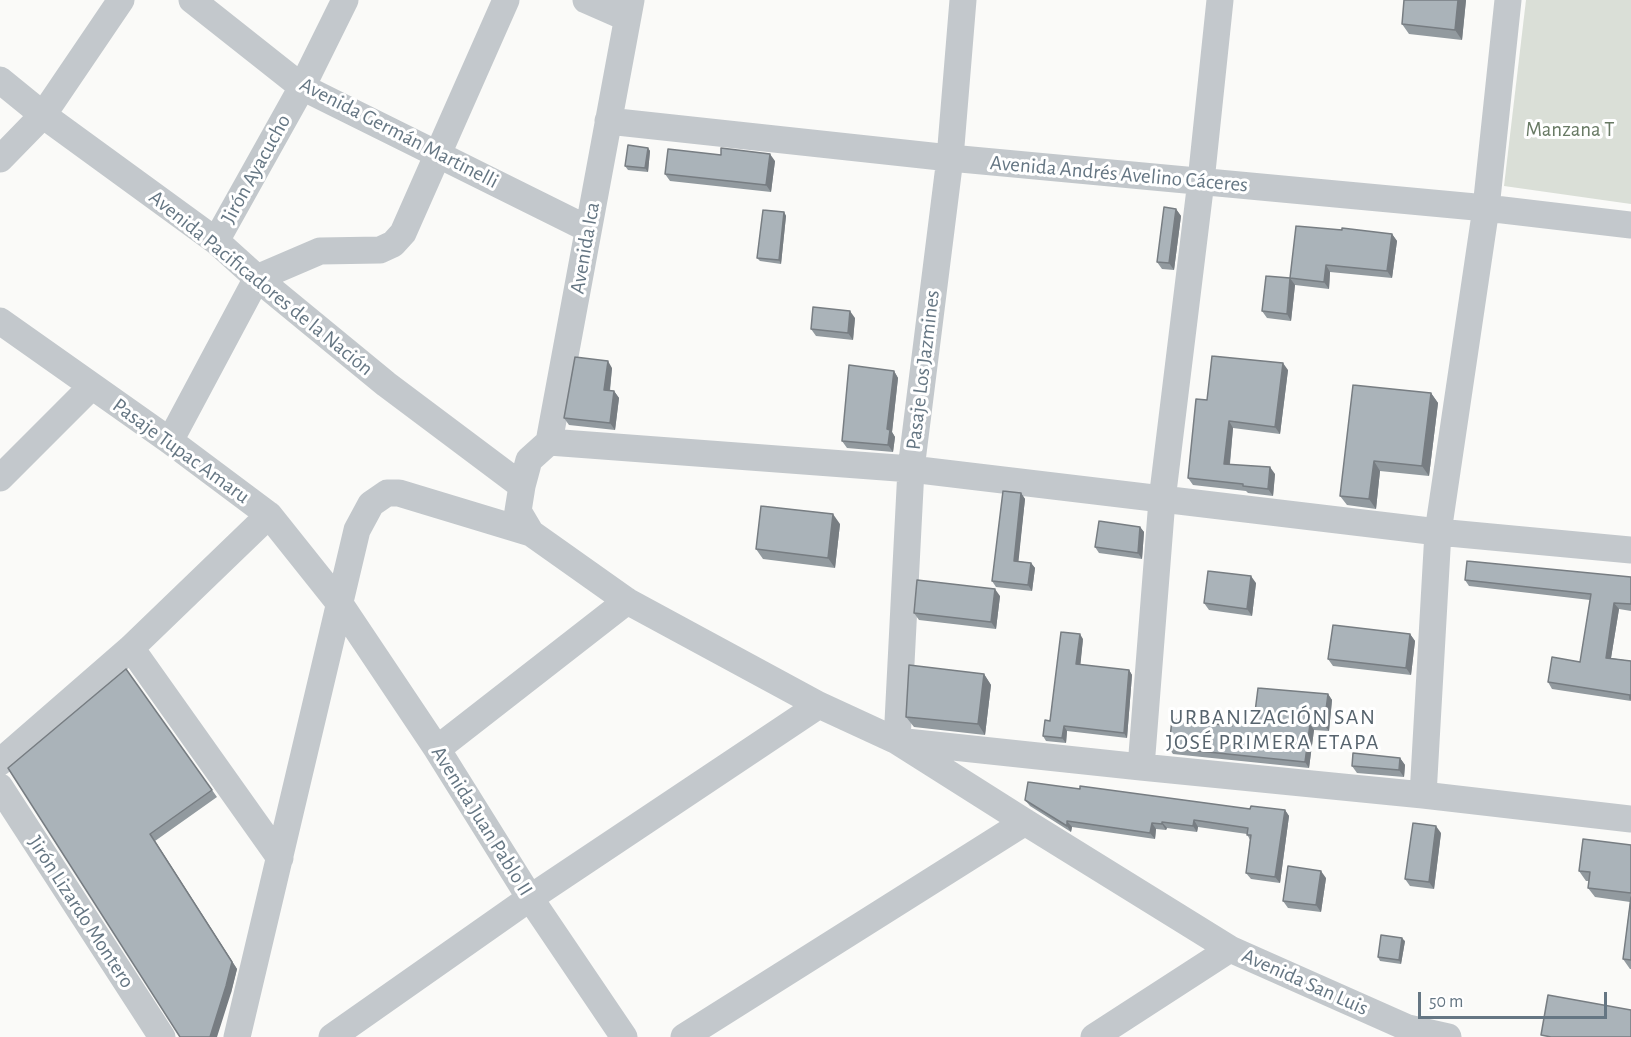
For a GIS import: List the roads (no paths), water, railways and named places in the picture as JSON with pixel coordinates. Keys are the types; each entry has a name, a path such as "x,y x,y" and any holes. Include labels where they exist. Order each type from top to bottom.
{"street":[{"path":"0,159 43,115 121,0"},
{"name":"Avenida Germán Martinelli","path":"192,0 302,87 588,229"},
{"name":"Jirón Ayacucho","path":"216,241 302,87 345,0"},
{"path":"170,441 257,278 320,251 380,250 393,244 403,233 506,0"},
{"path":"586,0 629,9"},
{"name":"Pasaje Los Jazmines","path":"897,741 910,469 950,158 963,0"},
{"path":"1141,767 1162,500 1201,181 1220,0"},
{"path":"1423,795 1438,532 1486,208 1508,0"},
{"name":"Avenida Ica","path":"549,442 629,9"},
{"name":"Avenida Pacificadores de la Nación","path":"0,80 43,115 216,241 257,278 386,384 522,486"},
{"name":"Avenida Andrés Avelino Cáceres","path":"608,121 950,158 1486,208 1631,225"},
{"name":"Pasaje Tupac Amaru","path":"0,321 170,441 268,515 340,604"},
{"path":"0,477 92,386"},
{"path":"531,533 518,511 522,486 529,460 549,442 910,469 1438,532 1631,550"},
{"path":"237,1037 357,530 371,504 387,493 399,493 427,500 531,533 627,601 819,705 897,741 1423,795 1631,819"},
{"path":"0,762 131,648 268,515"},
{"path":"438,749 627,601"},
{"name":"Avenida Juan Pablo II","path":"340,604 438,749 530,898 624,1037"},
{"path":"131,648 280,858"},
{"path":"332,1037 530,898 819,705"},
{"name":"Avenida San Luis","path":"897,741 1230,949 1411,1032 1448,1037"},
{"name":"Jirón Lizardo Montero","path":"0,787 162,1037"},
{"path":"684,1037 1025,822"},
{"path":"1094,1037 1230,949"}],"district":[{"name":"URBANIZACIÓN SAN JOSÉ PRIMERA ETAPA","path":"1273,730"}],"park label":[{"name":"Manzana T","path":"1570,130"}]}
